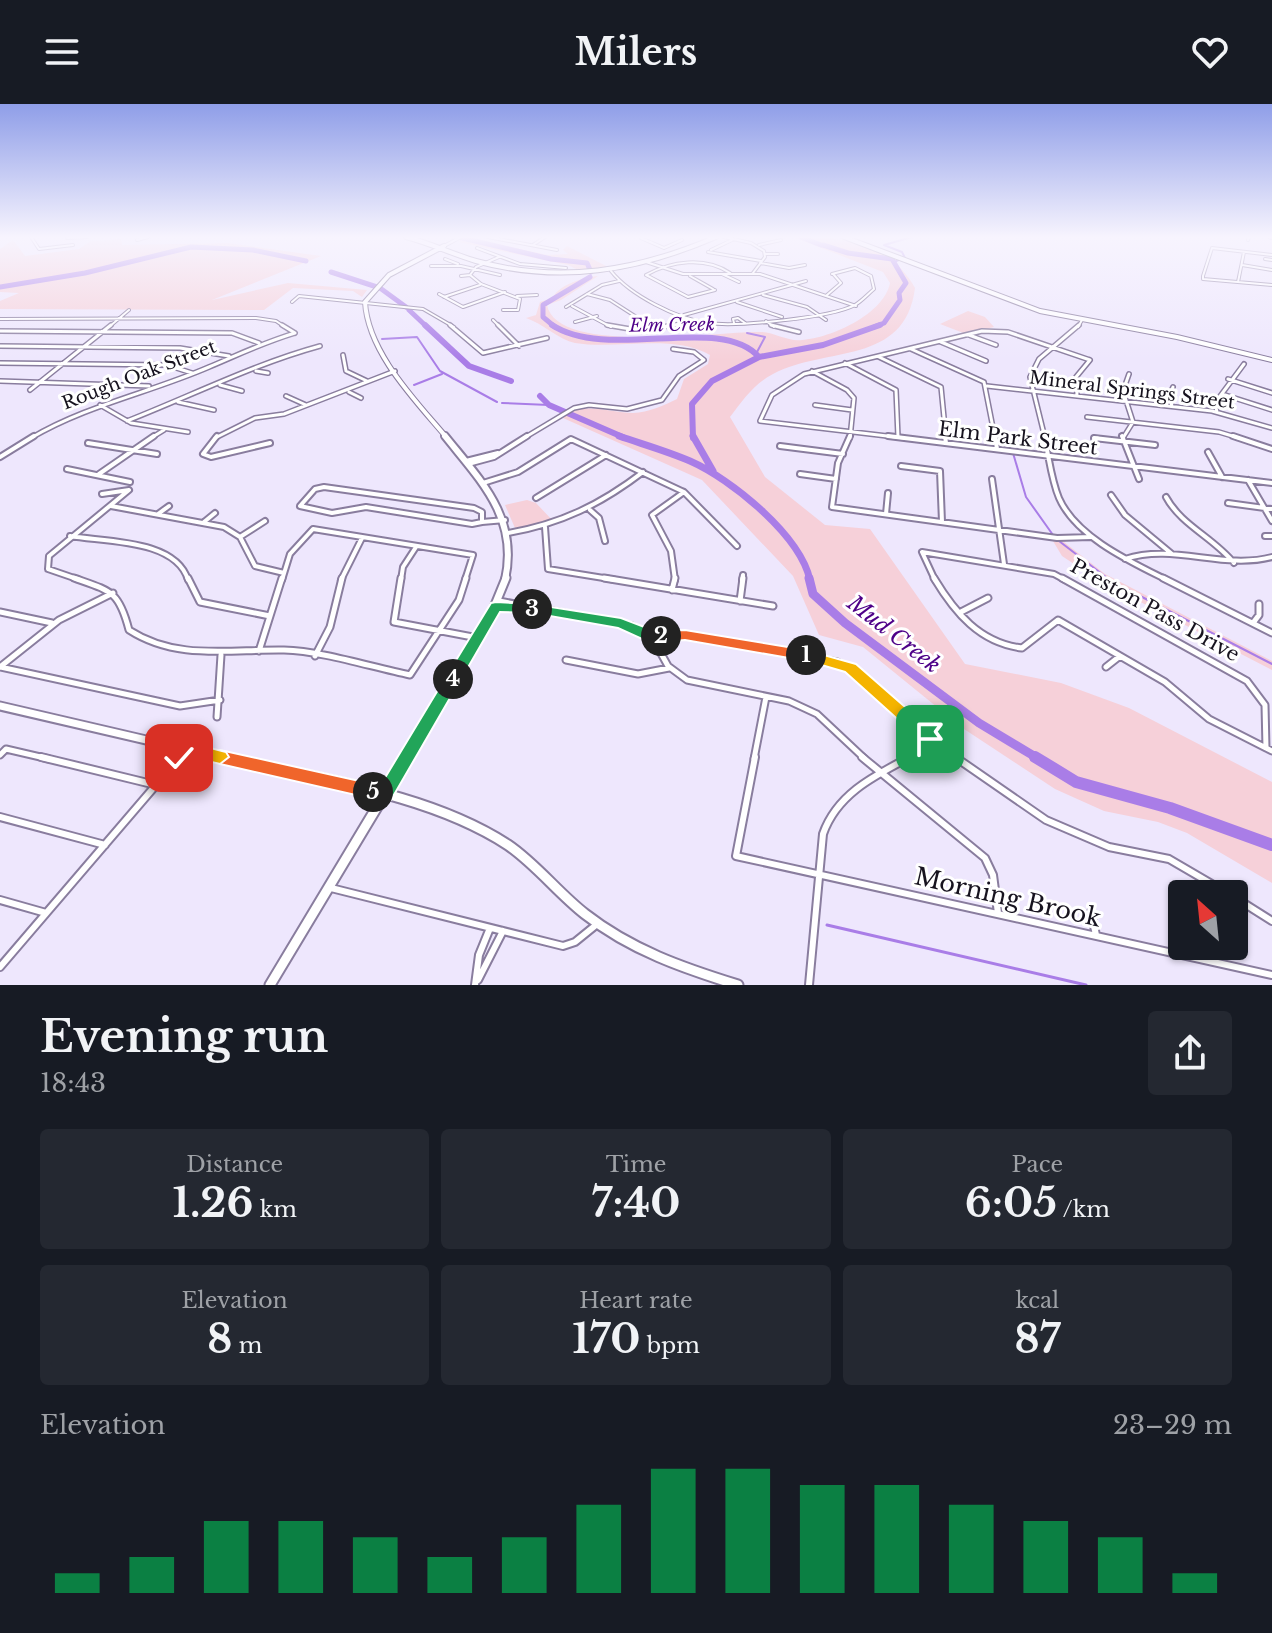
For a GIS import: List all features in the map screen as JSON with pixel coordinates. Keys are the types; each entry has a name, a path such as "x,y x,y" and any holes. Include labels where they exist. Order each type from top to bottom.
{"main road":[{"path":"270,985 478,638 497,604 510,566 505,520 483,483 377,346 365,320 365,304 372,291 389,278"},
{"path":"952,278 1025,306 1272,360"},
{"path":"0,706 440,809 498,839 598,923 626,942 670,964 738,985"}],"street":[{"path":"473,278 480,285"},
{"path":"651,278 688,297 715,290 695,278"},
{"path":"731,278 739,282"},
{"path":"768,278 856,306"},
{"path":"827,295 841,283 836,278"},
{"path":"566,307 602,285 619,279 625,287 682,316 703,322 705,327 709,323 734,324 736,318 745,323 766,321 856,306 871,292 874,283 871,278"},
{"path":"1203,278 1272,285"},
{"path":"682,316 806,281"},
{"path":"444,297 480,285 517,296 521,302 518,310 503,310"},
{"path":"439,294 463,307 508,291"},
{"path":"587,294 610,300 653,327"},
{"path":"761,294 802,305 826,320"},
{"path":"517,296 537,295"},
{"path":"292,302 299,296 423,309 453,326 482,353 547,338"},
{"path":"735,301 784,318"},
{"path":"572,306 616,328"},
{"path":"30,390 129,310"},
{"path":"2,318 121,316"},
{"name":"Rough Oak Street","path":"0,457 53,423 192,373 260,343 295,333 276,321 261,318 121,316"},
{"path":"575,322 597,316"},
{"path":"493,320 519,346"},
{"path":"609,329 653,327 692,320"},
{"path":"1082,320 1074,335 1052,347 1031,369 1032,391 1047,456 1063,506 1091,537 1125,559 1272,633"},
{"path":"766,321 775,327 799,332"},
{"path":"0,331 236,333 260,343"},
{"path":"812,371 969,335 1000,331 1090,360 1076,377 1078,396"},
{"path":"969,335 996,345"},
{"path":"941,342 986,361"},
{"path":"0,346 186,348 230,356"},
{"path":"127,421 254,371 275,359 320,346"},
{"path":"467,463 501,452 574,408 589,405 627,409 662,400 679,376 704,360 694,352 673,349"},
{"path":"911,349 978,378 987,386 997,449"},
{"path":"343,355 346,371 367,381"},
{"path":"879,356 941,387 946,443"},
{"path":"0,363 171,365 192,373"},
{"path":"845,363 896,390 898,437"},
{"path":"1217,412 1215,403 1228,379 1244,364"},
{"path":"254,371 268,373"},
{"path":"270,443 211,457 203,454 216,437 255,418 306,405 395,371"},
{"path":"812,371 851,393 850,432 836,479 832,507 1057,538 1091,537"},
{"name":"Elm Park Street","path":"812,371 778,389 767,402 760,421 1272,483"},
{"path":"1129,374 1122,387 1133,422"},
{"path":"1228,379 1272,393"},
{"path":"0,381 131,383 151,387"},
{"path":"220,385 242,391"},
{"name":"Mineral Springs Street","path":"987,386 1217,412 1272,428"},
{"path":"1172,406 1169,396 1173,387"},
{"path":"347,391 361,398"},
{"path":"1222,394 1272,410"},
{"path":"286,396 306,405"},
{"path":"175,401 214,410"},
{"path":"100,405 127,421 188,432"},
{"path":"815,405 852,410"},
{"path":"1087,417 1219,432 1272,449"},
{"path":"1133,422 1123,433 1139,479"},
{"path":"99,474 166,429"},
{"path":"1094,438 1155,445"},
{"path":"483,483 499,480 527,467 571,439 684,492 737,546"},
{"path":"88,443 157,454"},
{"path":"780,446 843,454"},
{"path":"1208,452 1222,477"},
{"path":"536,498 606,455"},
{"path":"901,466 940,471 942,522"},
{"path":"67,469 130,482"},
{"path":"508,533 545,527 590,510 643,472"},
{"path":"800,474 836,479"},
{"path":"992,479 1004,564"},
{"path":"1248,480 1272,521"},
{"path":"482,522 482,512 474,508 320,488 300,506 332,513 366,507 465,524 505,520"},
{"path":"102,494 129,490 50,553 47,562 53,573 100,585 113,593 122,604 129,630 139,639 221,655 286,650 410,675 465,586 473,555 313,529 292,552 259,651"},
{"path":"672,590 677,577 676,565 652,515 684,492"},
{"path":"886,514 888,493"},
{"path":"1111,495 1128,519 1163,543 1172,554"},
{"path":"1166,497 1174,512 1216,541 1234,563"},
{"path":"1228,503 1272,509"},
{"path":"111,506 230,529 240,537 255,566 284,573"},
{"path":"158,514 169,506"},
{"path":"590,510 598,516 605,541"},
{"path":"204,522 215,513"},
{"path":"240,537 265,521"},
{"path":"545,527 548,569 773,606"},
{"path":"70,536 166,554 183,566 192,594 200,602 270,616"},
{"path":"1265,536 1272,536"},
{"path":"315,656 328,635 346,559 362,537"},
{"path":"416,546 403,567 394,622 478,638"},
{"name":"Preston Pass Drive","path":"961,612 925,565 922,552 1004,564 1062,577 1258,687 1269,703 1269,750"},
{"path":"1125,559 1148,552 1234,563 1272,557"},
{"path":"740,601 743,575"},
{"path":"0,667 54,623 113,593"},
{"path":"988,598 961,612 981,634 1022,648 1058,620 1165,682 1209,719 1269,750"},
{"path":"497,604 626,624 653,639 669,668 695,684 789,701 817,714 881,775 967,840 985,858 993,875 998,913"},
{"path":"1253,623 1259,615 1259,604"},
{"path":"0,612 54,623"},
{"path":"653,639 685,635 837,662 858,674 936,744 1061,828 1109,847 1169,859 1206,880"},
{"path":"217,717 221,655"},
{"path":"1106,667 1120,656"},
{"path":"566,660 638,674 669,668"},
{"path":"0,667 180,706 220,700"},
{"name":"Morning Brook","path":"766,697 736,856 1272,975"},
{"path":"809,985 824,826 833,807 842,797 936,744"},
{"path":"0,755 6,749 156,785"},
{"path":"0,967 187,749"},
{"path":"0,817 105,845"},
{"path":"329,887 563,946 575,942 598,923"},
{"path":"0,900 46,913"},
{"path":"1248,905 1272,921"},
{"path":"1091,912 1096,935"},
{"path":"476,983 479,955 490,928"},
{"path":"476,983 503,931"}],"shaded area":[{"path":"0,278 266,278 212,300 288,283 367,290 362,297 353,291 293,288 264,310 0,309 0,301 19,293 0,292"},
{"path":"595,278 561,300 547,305 557,321 579,331 608,336 760,332 797,340 827,335 855,322 878,305 890,283 887,278 908,278 915,288 908,313 896,330 880,342 860,350 794,365 773,374 754,388 730,417 765,477 825,525 870,529 965,664 1061,683 1129,708 1272,782 1272,883 1187,833 1158,822 1104,811 1055,789 964,729 863,647 819,635 793,576 702,480 563,418 579,410 633,413 666,404 677,399 684,379 708,364 710,355 695,348 662,343 575,343 526,318 536,315 540,302 553,298 572,282"},
{"path":"968,311 985,317 994,327 966,334 940,324"},
{"path":"527,500 536,503 553,521 515,528 505,505"},
{"path":"1053,541 1064,542 1105,574 1272,661 1272,670 1098,580 1062,556"}],"waterway":[{"name":"Mud Creek","path":"0,287 54,278"},
{"name":"Mud Creek","path":"350,278 380,288 406,307"},
{"name":"Elm Creek","path":"553,326 543,317 543,305 588,278"},
{"path":"874,327 884,323 900,300 899,293 906,283 903,278"},
{"name":"Mud Creek","path":"409,310 427,327"},
{"name":"Mud Creek","path":"425,325 469,366 511,381"},
{"path":"759,357 823,345 880,325"},
{"name":"Elm Creek","path":"553,326 576,335 603,339 718,339 741,345 759,357"},
{"path":"747,333 765,337 757,352"},
{"path":"382,339 417,337 440,371 497,402"},
{"name":"Elm Creek","path":"693,438 692,404 712,381 759,357"},
{"path":"414,385 442,374"},
{"name":"Mud Creek","path":"540,396 549,405 625,438"},
{"path":"502,403 549,405"},
{"name":"Mud Creek","path":"619,436 690,461 725,481 778,527 804,563 810,580"},
{"name":"Elm Creek","path":"693,436 713,471"},
{"path":"1013,453 1026,497 1053,535"},
{"path":"1059,541 1111,581 1272,664"},
{"name":"Mud Creek","path":"809,578 813,594 845,623 979,723 1039,759"},
{"name":"Mud Creek","path":"1035,757 1076,782 1170,808 1272,845"},
{"path":"827,925 1086,985"}],"route":[{"path":"179,758 187,749 384,794 496,607 525,608 621,623 653,639 685,635 837,662 858,674 930,739"}]}
